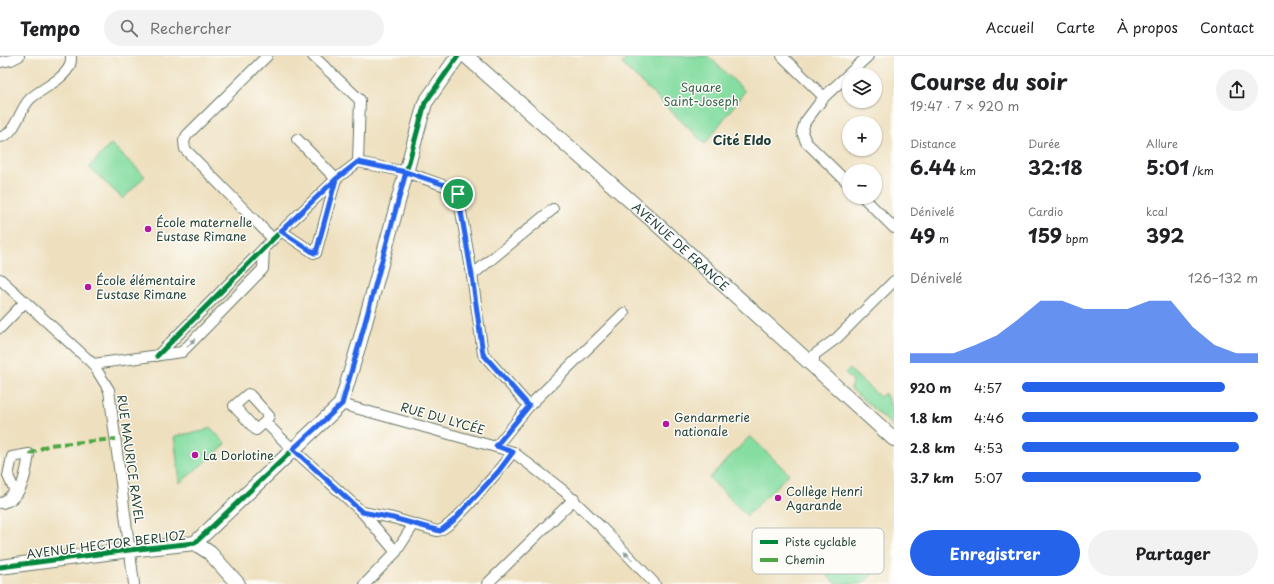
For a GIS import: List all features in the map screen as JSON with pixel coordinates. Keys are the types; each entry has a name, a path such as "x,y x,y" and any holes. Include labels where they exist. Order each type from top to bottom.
{"street":[{"path":"0,62 11,60 19,56"},
{"path":"0,138 10,132 29,100 58,79 70,65 71,56"},
{"path":"267,56 187,135 184,142 184,150 273,239"},
{"path":"313,56 360,100 358,162"},
{"path":"342,404 425,103 458,56"},
{"name":"AVENUE DE FRANCE","path":"466,56 810,360 894,439"},
{"path":"782,56 824,97"},
{"path":"842,177 806,142 803,136 802,127 824,97 868,56"},
{"path":"297,139 336,179"},
{"path":"157,356 281,231 336,179 358,162 406,172 454,188 458,191 483,354 529,406"},
{"path":"281,231 316,253 336,179"},
{"path":"870,204 894,228"},
{"path":"472,276 553,209"},
{"path":"93,364 182,352 263,269 264,248"},
{"name":"RUE MAURICE RAVEL","path":"0,279 93,364 109,390 134,584"},
{"path":"810,360 837,338 894,281"},
{"path":"0,328 25,302"},
{"path":"496,446 529,406 624,313"},
{"name":"RUE DU LYCÉE","path":"342,404 513,452 574,499 655,584"},
{"name":"AVENUE HECTOR BERLIOZ","path":"0,567 195,543 342,404"},
{"path":"265,422 362,512 396,552"},
{"path":"362,512 437,531 443,530 458,516 498,472 513,452"},
{"path":"29,454 25,479 17,495 2,503 15,491 8,476 12,457 29,454"},
{"path":"487,584 574,499"},
{"path":"365,584 396,552 414,524"},
{"path":"195,543 210,553 238,584"}],"green space":[{"name":"Square Saint-Joseph","path":"628,56 708,56 745,91 705,144 622,64"},
{"path":"111,144 145,176 123,199 89,167"},
{"path":"849,369 880,397 885,393 894,413 894,427 850,388 853,381 845,373"},
{"path":"210,427 226,444 180,483 174,436 204,431"},
{"path":"750,436 789,474 747,516 709,478"},
{"path":"826,574 873,574 862,584 836,584"}],"marked path":[{"path":"29,454 49,445 116,439"}],"cycle path":[{"path":"0,567 195,543 341,404 360,341 425,103 458,56"},
{"path":"157,356 273,239 336,179 358,162 406,172 456,190 458,194 472,275 483,354 529,406"}],"place":[{"name":"École maternelle Eustase Rimane","path":"148,229"},
{"name":"École élémentaire Eustase Rimane","path":"88,287"},
{"name":"Gendarmerie nationale","path":"666,424"},
{"name":"La Dorlotine","path":"195,455"},
{"name":"Collège Henri Agarande","path":"778,498"}],"district":[{"name":"Cité Eldo","path":"742,139"}],"route":[{"path":"458,194 458,191 454,188 406,172 358,162 336,179 281,231 315,254 336,179 358,162 406,172 342,404 293,449 362,512 393,518 437,531 443,530 453,521 498,472 513,452 496,446 529,406 483,354 458,194"}]}
